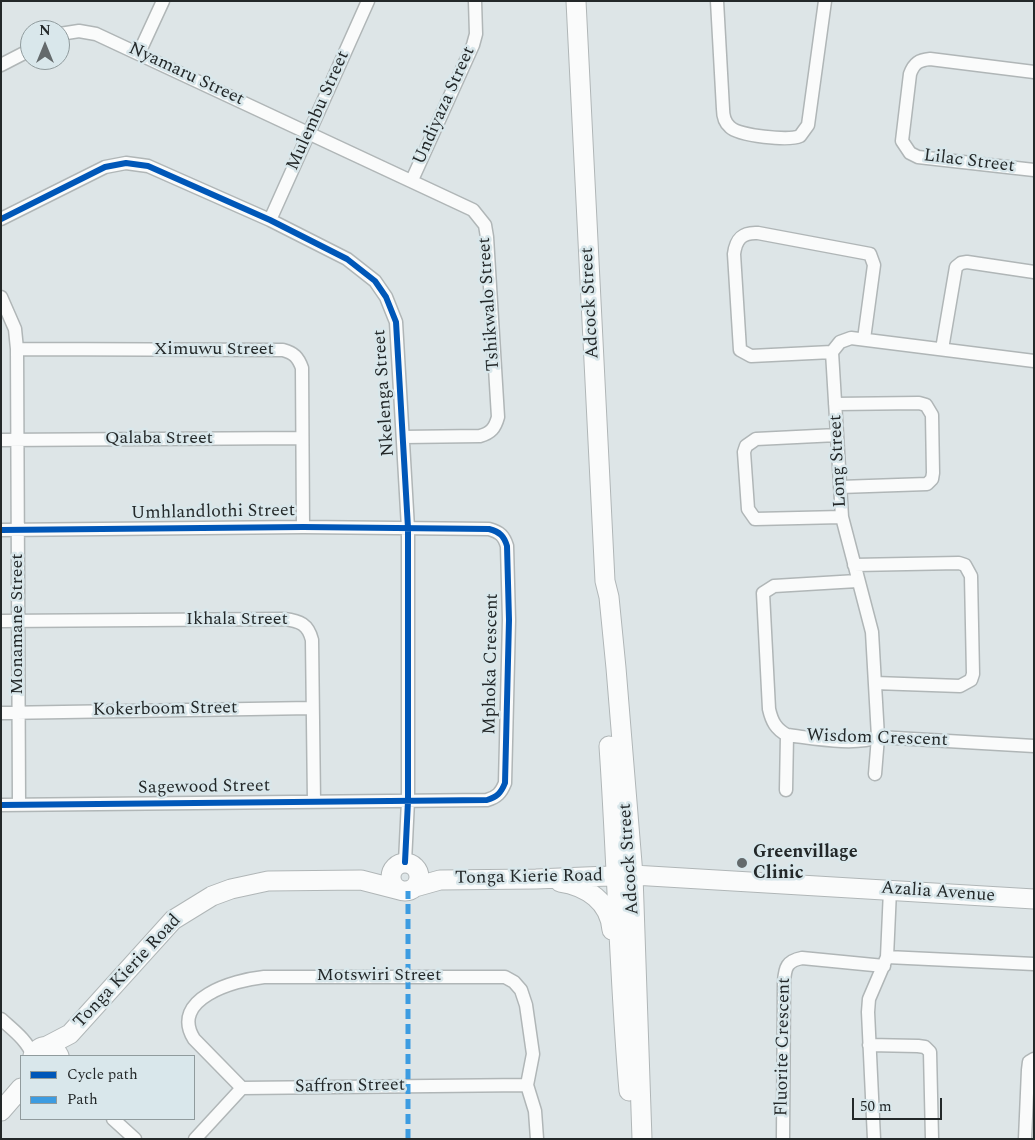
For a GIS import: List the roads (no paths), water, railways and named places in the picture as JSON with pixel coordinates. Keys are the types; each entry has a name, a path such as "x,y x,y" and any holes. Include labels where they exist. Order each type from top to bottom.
{"main road":[{"name":"Adcock Street","path":"577,1 605,581 609,597 616,668 625,875 642,1139"},
{"name":"Tonga Kierie Road","path":"361,880 407,865 440,880"},
{"path":"407,865 419,880 408,889 394,885 391,878 392,870 407,865"},
{"name":"Adcock Street","path":"625,875 622,996 634,1139"},
{"name":"Tonga Kierie Road","path":"46,1053 70,1034 173,920 212,896 231,889 268,882 361,880 408,889 440,880 536,879 625,875"},
{"name":"Azalia Avenue","path":"625,875 1034,899"},
{"path":"536,879 571,884 594,895 606,907 612,924 615,969 622,996"},
{"path":"1,1111 20,1089"}],"street":[{"path":"139,53 163,1"},
{"name":"Mulembu Street","path":"270,220 368,1"},
{"name":"Undiyaza Street","path":"412,180 473,45 476,34 475,1"},
{"path":"717,1 723,109 726,122 737,132 789,139 800,136 808,125 825,1"},
{"name":"Nyamaru Street","path":"70,33 87,32 139,53 309,133"},
{"path":"1,65 20,55"},
{"name":"Lilac Street","path":"1034,72 930,59 921,60 914,65 910,74 902,133 906,148 918,157 1034,170"},
{"name":"Tshikwalo Street","path":"309,133 472,210 485,225 488,237 498,417 496,426 489,433 480,436 403,438"},
{"name":"Nkelenga Street","path":"1,218 105,167 126,164 148,166 270,220 347,259 375,281 386,297 396,322 408,528 407,865"},
{"path":"864,339 874,265 870,254 758,233 749,232 741,236 736,244 734,254 740,350 752,356 832,352 840,342 850,338 1034,361"},
{"path":"942,349 956,266 961,262 967,262 1034,272"},
{"name":"Monamane Street","path":"1,296 13,322 17,349 19,804"},
{"name":"Ximuwu Street","path":"17,349 283,350 292,353 299,359 302,368 304,527"},
{"name":"Long Street","path":"832,352 842,517 857,581 870,616 878,737 875,774"},
{"path":"835,404 919,403 926,405 932,415 933,473 927,484 840,487"},
{"path":"837,435 756,439 746,446 744,452 748,509 754,519 842,517"},
{"name":"Qalaba Street","path":"1,440 302,438"},
{"name":"Umhlandlothi Street","path":"1,530 304,527 408,528"},
{"name":"Mphoka Crescent","path":"408,528 489,529 498,531 504,538 507,546 509,620 504,783 502,792 496,798 487,800 408,801"},
{"path":"854,565 959,564 965,565 971,576 973,674 971,680 960,686 875,683"},
{"name":"Wisdom Crescent","path":"857,581 774,586 764,593 769,709 771,720 778,730 787,735 854,741 867,741 878,737 1034,746"},
{"name":"Ikhala Street","path":"18,621 298,620 306,625 312,640 314,802"},
{"path":"1,621 18,621"},
{"name":"Kokerboom Street","path":"1,713 312,708"},
{"path":"786,790 787,735"},
{"name":"Sagewood Street","path":"1,804 408,801"},
{"path":"874,1139 869,1045 869,1000 886,961 890,890"},
{"name":"Fluorite Crescent","path":"783,1139 784,982 787,965 792,960 802,958 1034,964"},
{"name":"Motswiri Street","path":"242,1088 194,1039 188,1030 186,1020 194,1003 238,982 250,978 274,977 504,977 514,982 521,990 526,1005 532,1054 528,1086 535,1111 537,1139"},
{"path":"1,1019 30,1048 46,1053"},
{"path":"869,1045 918,1046 930,1052 932,1139"},
{"path":"1025,1139 1028,1070 1030,1062 1034,1059"},
{"name":"Saffron Street","path":"242,1088 528,1086"},
{"path":"195,1139 242,1088"},
{"path":"114,1120 135,1139"}],"place":[{"name":"Greenvillage Clinic","path":"742,863"}]}
